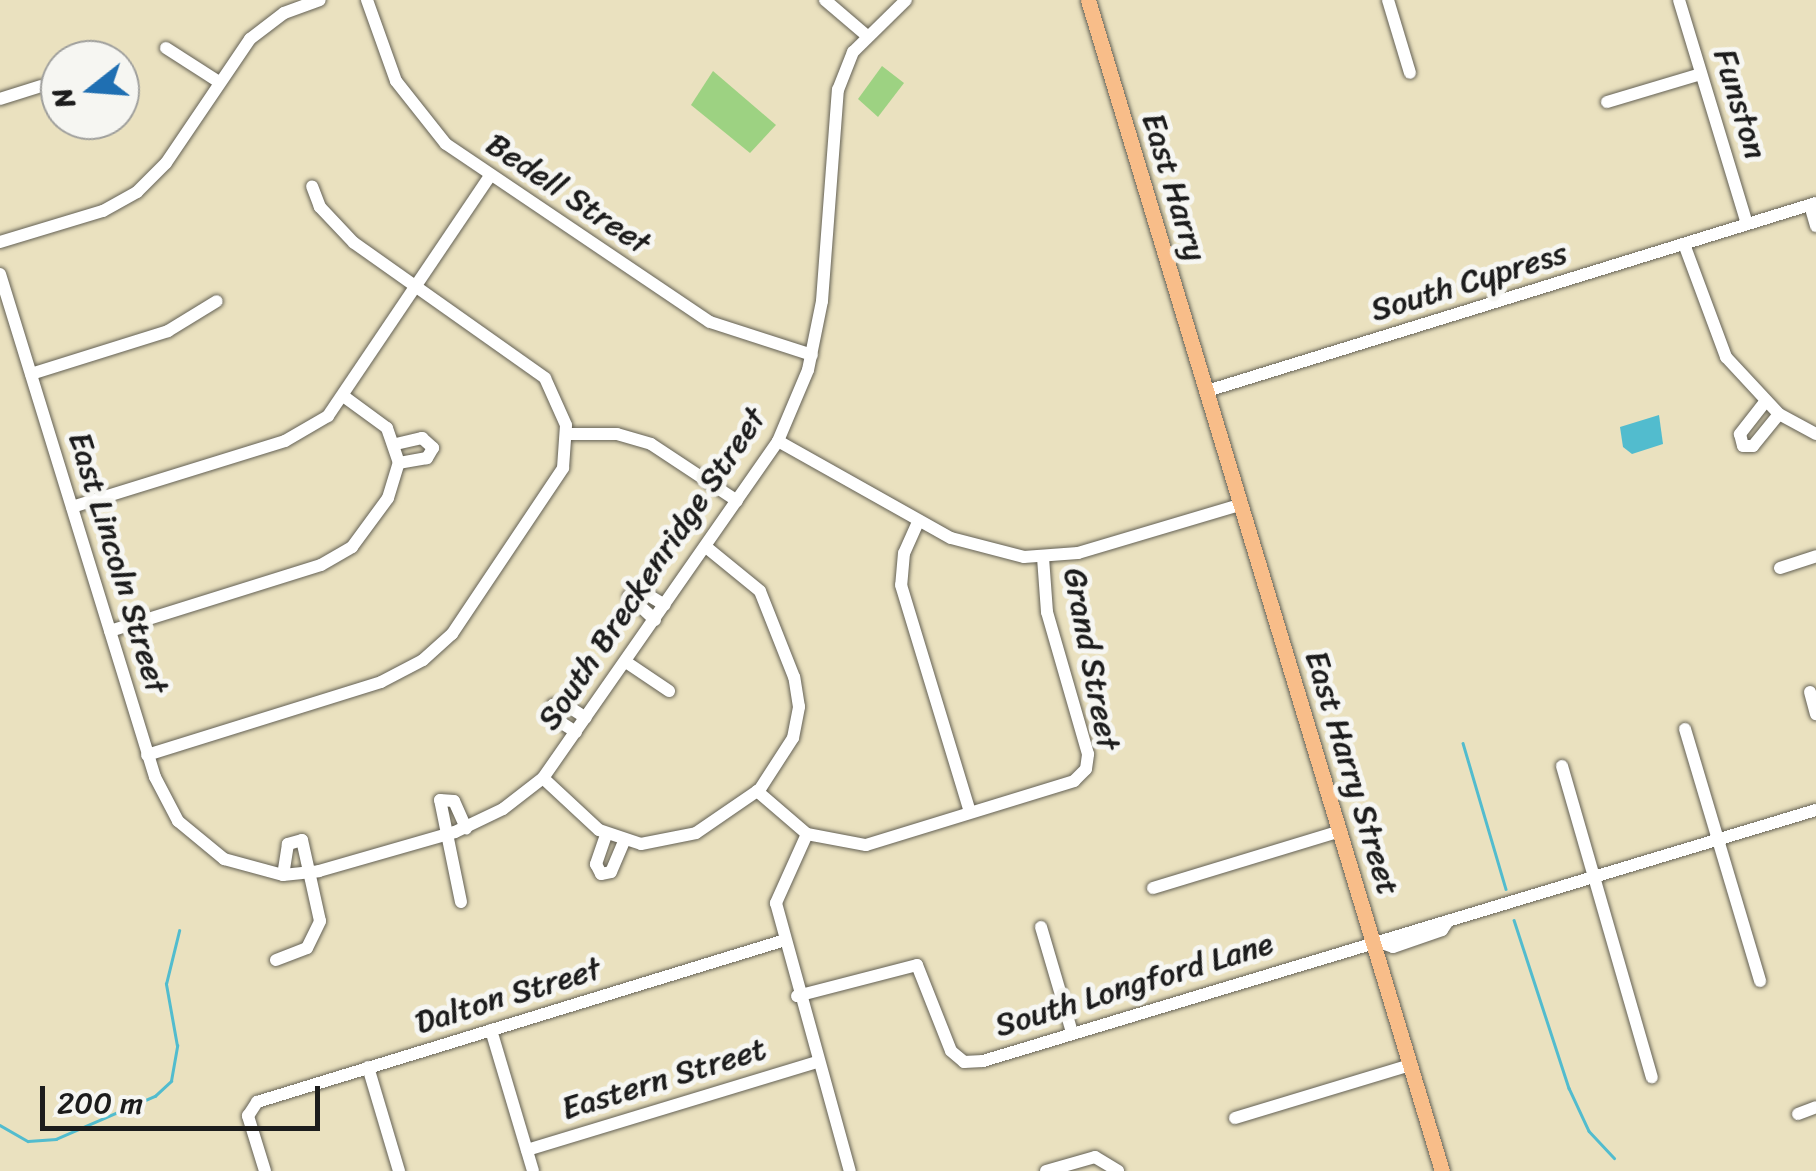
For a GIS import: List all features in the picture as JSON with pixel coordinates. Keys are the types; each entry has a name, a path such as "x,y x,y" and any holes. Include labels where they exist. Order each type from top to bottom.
{"main road":[{"name":"East Harry","path":"1088,0 1208,391"},
{"name":"East Harry Street","path":"1208,391 1442,1171"}],"street":[{"path":"0,242 103,212 137,192 166,163 219,82 266,24 320,0"},
{"name":"Bedell Street","path":"367,0 390,67 412,108 446,144 710,322 812,355"},
{"path":"825,0 866,36"},
{"name":"South Breckenridge Street","path":"212,851 250,869 312,873 466,828 543,778 778,441 812,355 822,301 833,114 844,68 866,36 906,0"},
{"path":"1388,0 1410,74"},
{"name":"Funston","path":"1679,0 1747,224"},
{"path":"166,48 219,82"},
{"path":"1607,102 1702,74"},
{"path":"0,98 40,86"},
{"path":"72,507 285,440 346,398 490,176"},
{"path":"148,755 381,682 423,660 452,634 556,484 567,434 560,404 538,370 354,243 320,207 312,186"},
{"path":"1813,204 1816,226"},
{"name":"South Cypress","path":"1208,391 1813,204"},
{"path":"1684,244 1726,357 1778,414 1816,434"},
{"name":"East Lincoln Street","path":"0,274 148,755 171,812 212,851"},
{"path":"31,374 168,332 217,301"},
{"path":"110,631 337,558 381,510 400,463 396,444 382,423 346,398"},
{"path":"1766,402 1740,434 1743,446 1753,446 1778,414"},
{"path":"567,434 617,434 651,444 737,501"},
{"path":"396,444 422,438 432,444 427,458 400,463"},
{"path":"778,441 918,522 969,545 1044,558 1242,504"},
{"path":"758,791 807,834 866,844 970,812 901,585 904,553 918,522"},
{"path":"543,778 606,835 624,842 659,843 696,833 758,791 793,738 799,707 794,677 760,591 706,547"},
{"path":"1780,568 1816,556"},
{"name":"Grand Street","path":"970,812 1074,781 1084,771 1088,754 1047,612 1044,558"},
{"path":"655,620 629,596 638,590 665,605"},
{"path":"626,662 670,691"},
{"path":"1810,692 1816,714"},
{"path":"576,732 554,719 553,705 563,703 586,718"},
{"path":"1686,729 1760,982"},
{"path":"1562,766 1652,1076"},
{"path":"461,902 443,835 438,807 442,798 454,800 466,828"},
{"name":"South Longford Lane","path":"797,996 917,965 950,1051 964,1062 1374,940 1448,922 1816,810"},
{"path":"1152,888 1341,832"},
{"path":"807,834 776,903 797,996 850,1171"},
{"path":"606,835 596,864 601,874 612,872 624,842"},
{"path":"276,960 305,950 318,932 306,846 296,839 288,844 282,874"},
{"path":"1041,927 1072,1032"},
{"name":"Dalton Street","path":"264,1171 250,1107 782,941"},
{"path":"491,1030 533,1171"},
{"name":"Eastern Street","path":"527,1150 817,1062"},
{"path":"1236,1118 1411,1064"},
{"path":"368,1068 399,1171"},
{"path":"1798,1114 1816,1108"},
{"path":"1046,1171 1096,1157 1113,1166"}],"green space":[{"path":"882,66 904,83 878,117 858,99"},
{"path":"713,71 776,125 750,153 691,105"}],"water":[{"path":"1659,415 1663,444 1632,454 1623,447 1620,427"}],"waterway":[{"path":"1463,743 1506,889"},
{"path":"1514,920 1569,1088 1589,1131 1614,1158"},
{"path":"0,1125 28,1141 56,1139 155,1096 171,1081 177,1046 166,984 179,931"}]}
